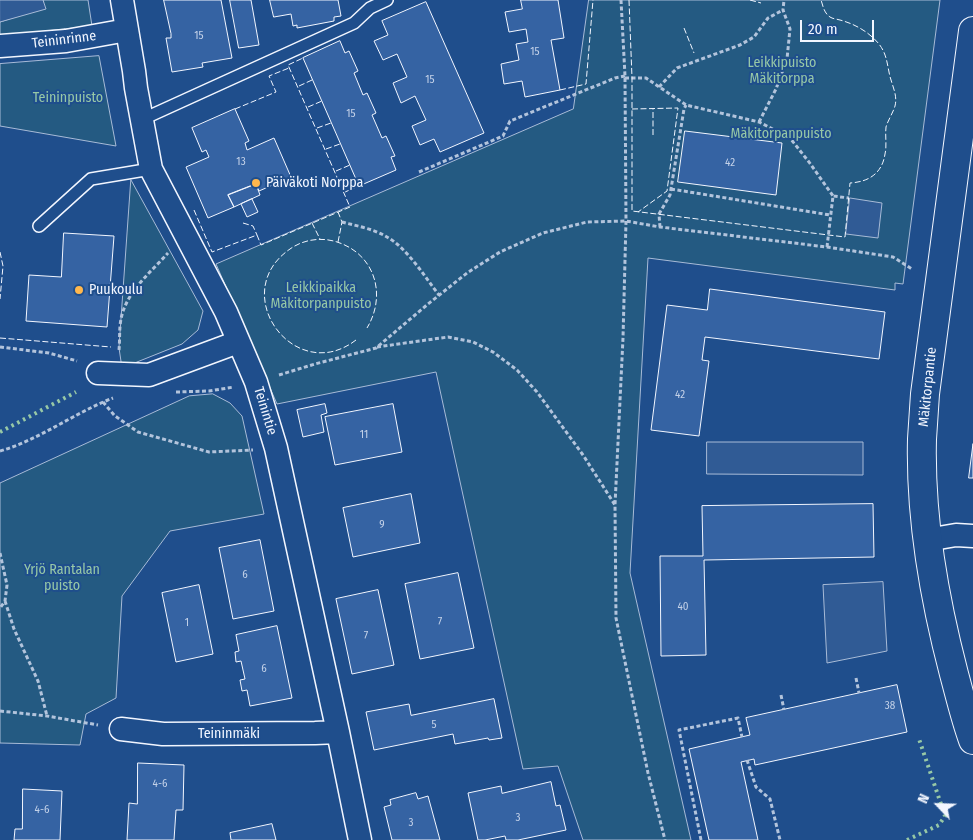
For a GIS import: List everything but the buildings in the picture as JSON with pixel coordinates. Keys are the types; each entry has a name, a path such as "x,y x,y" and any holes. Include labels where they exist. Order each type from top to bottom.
{"street":[{"name":"Teinintie","path":"122,0 151,169 226,312 238,342 248,384 276,448 360,840"},
{"name":"Teininrinne","path":"0,46 66,41 128,30"},
{"name":"Mäkitorpantie","path":"973,31 925,394 922,440 927,540 940,618 967,724 973,740"},
{"path":"107,373 149,375 238,342"},
{"path":"927,540 956,535 973,536"},
{"name":"Teininmäki","path":"121,729 163,734 338,732"}],"lane":[{"path":"142,119 354,23 370,8 387,0"},
{"path":"39,226 90,179 151,169"}],"path":[{"path":"621,0 625,77 626,221 624,338 615,505 616,618 648,773 665,840"},
{"path":"759,122 776,89 788,59 790,29 783,10 784,0"},
{"path":"659,87 677,68 740,45 754,37 768,18 783,10"},
{"path":"419,172 504,136 510,121 615,78 646,78 686,105 759,122 790,138 833,196 827,247"},
{"path":"660,227 659,214 670,195 686,105"},
{"path":"671,190 830,215"},
{"path":"833,196 849,198"},
{"path":"376,348 467,273 500,252 543,233 587,222 626,221 660,227 827,247 893,257 912,270"},
{"path":"342,222 387,237 402,249 439,295"},
{"path":"0,451 16,447 115,397 107,373 126,303 131,294 174,246"},
{"path":"168,391 209,391 248,384 376,348 448,338 473,342 493,352 517,370 536,392 583,455 615,505"},
{"path":"0,347 49,353 77,361"},
{"path":"213,352 219,369 248,384"},
{"path":"103,402 115,416 138,432 209,452 276,448"},
{"path":"0,553 7,585 5,601 14,629 38,680 47,716"},
{"path":"0,608 5,601"},
{"path":"856,678 859,694"},
{"path":"780,695 784,710"},
{"path":"0,711 47,716 121,729"},
{"path":"701,840 679,730 738,718 742,737"},
{"path":"747,760 756,787 770,799 780,840"}],"green space":[{"path":"44,0 88,0 92,26 0,36 0,22 43,8"},
{"name":"Mäkitorpanpuisto","path":"589,0 940,0 903,284 895,283 895,290 648,258 630,573 691,840 583,840 558,766 523,769 436,372 277,404 216,264 573,109"},
{"name":"Teininpuisto","path":"99,56 116,146 0,126 0,64"},
{"path":"131,180 203,311 198,330 182,344 122,368 119,348"},
{"name":"Yrjö Rantalan puisto","path":"213,394 230,403 242,416 264,514 170,531 122,596 116,698 86,714 80,745 0,743 0,483 189,396"}],"shaded area":[{"path":"0,0 43,0 46,9 0,22"},
{"path":"850,198 882,203 878,238 846,234"},
{"path":"707,442 863,442 863,475 707,474"},
{"path":"883,582 887,651 827,663 823,585"}],"hedge":[{"path":"0,432 76,392"},
{"path":"907,840 939,825 945,816 919,739"}],"fence":[{"path":"560,90 586,84 593,0"},
{"path":"629,0 632,78 632,211 845,237 850,183 868,179 881,167 886,151 886,127 895,106 896,97 886,58 879,44 856,26 830,17 825,11 821,0"},
{"path":"750,0 761,3"},
{"path":"684,28 694,53"},
{"path":"194,210 212,252 257,235 261,245 350,207 288,65 303,58"},
{"path":"235,109 276,92 269,76 289,68"},
{"path":"299,86 312,80"},
{"path":"308,107 322,101"},
{"path":"632,109 678,108 667,191 638,212"},
{"path":"653,109 653,135"},
{"path":"317,128 331,123"},
{"path":"326,149 340,144"},
{"path":"336,171 350,165"},
{"path":"345,192 359,186"},
{"path":"338,212 342,222 338,242"},
{"path":"243,223 253,226 257,235"},
{"path":"312,223 320,239"},
{"path":"356,340 333,351 311,352 291,343 276,329 267,310 265,288 272,267 290,249 307,241 331,240 350,248 361,256 374,277 376,302 367,328"},
{"path":"0,252 3,266 0,299"},
{"path":"0,338 111,347"}],"place":[{"name":"Päiväkoti Norppa","path":"256,183"},
{"name":"Puukoulu","path":"79,290"}],"park label":[{"name":"Leikkipuisto Mäkitorppa","path":"782,72"},
{"name":"Leikkipaikka Mäkitorpanpuisto","path":"321,296"}]}
